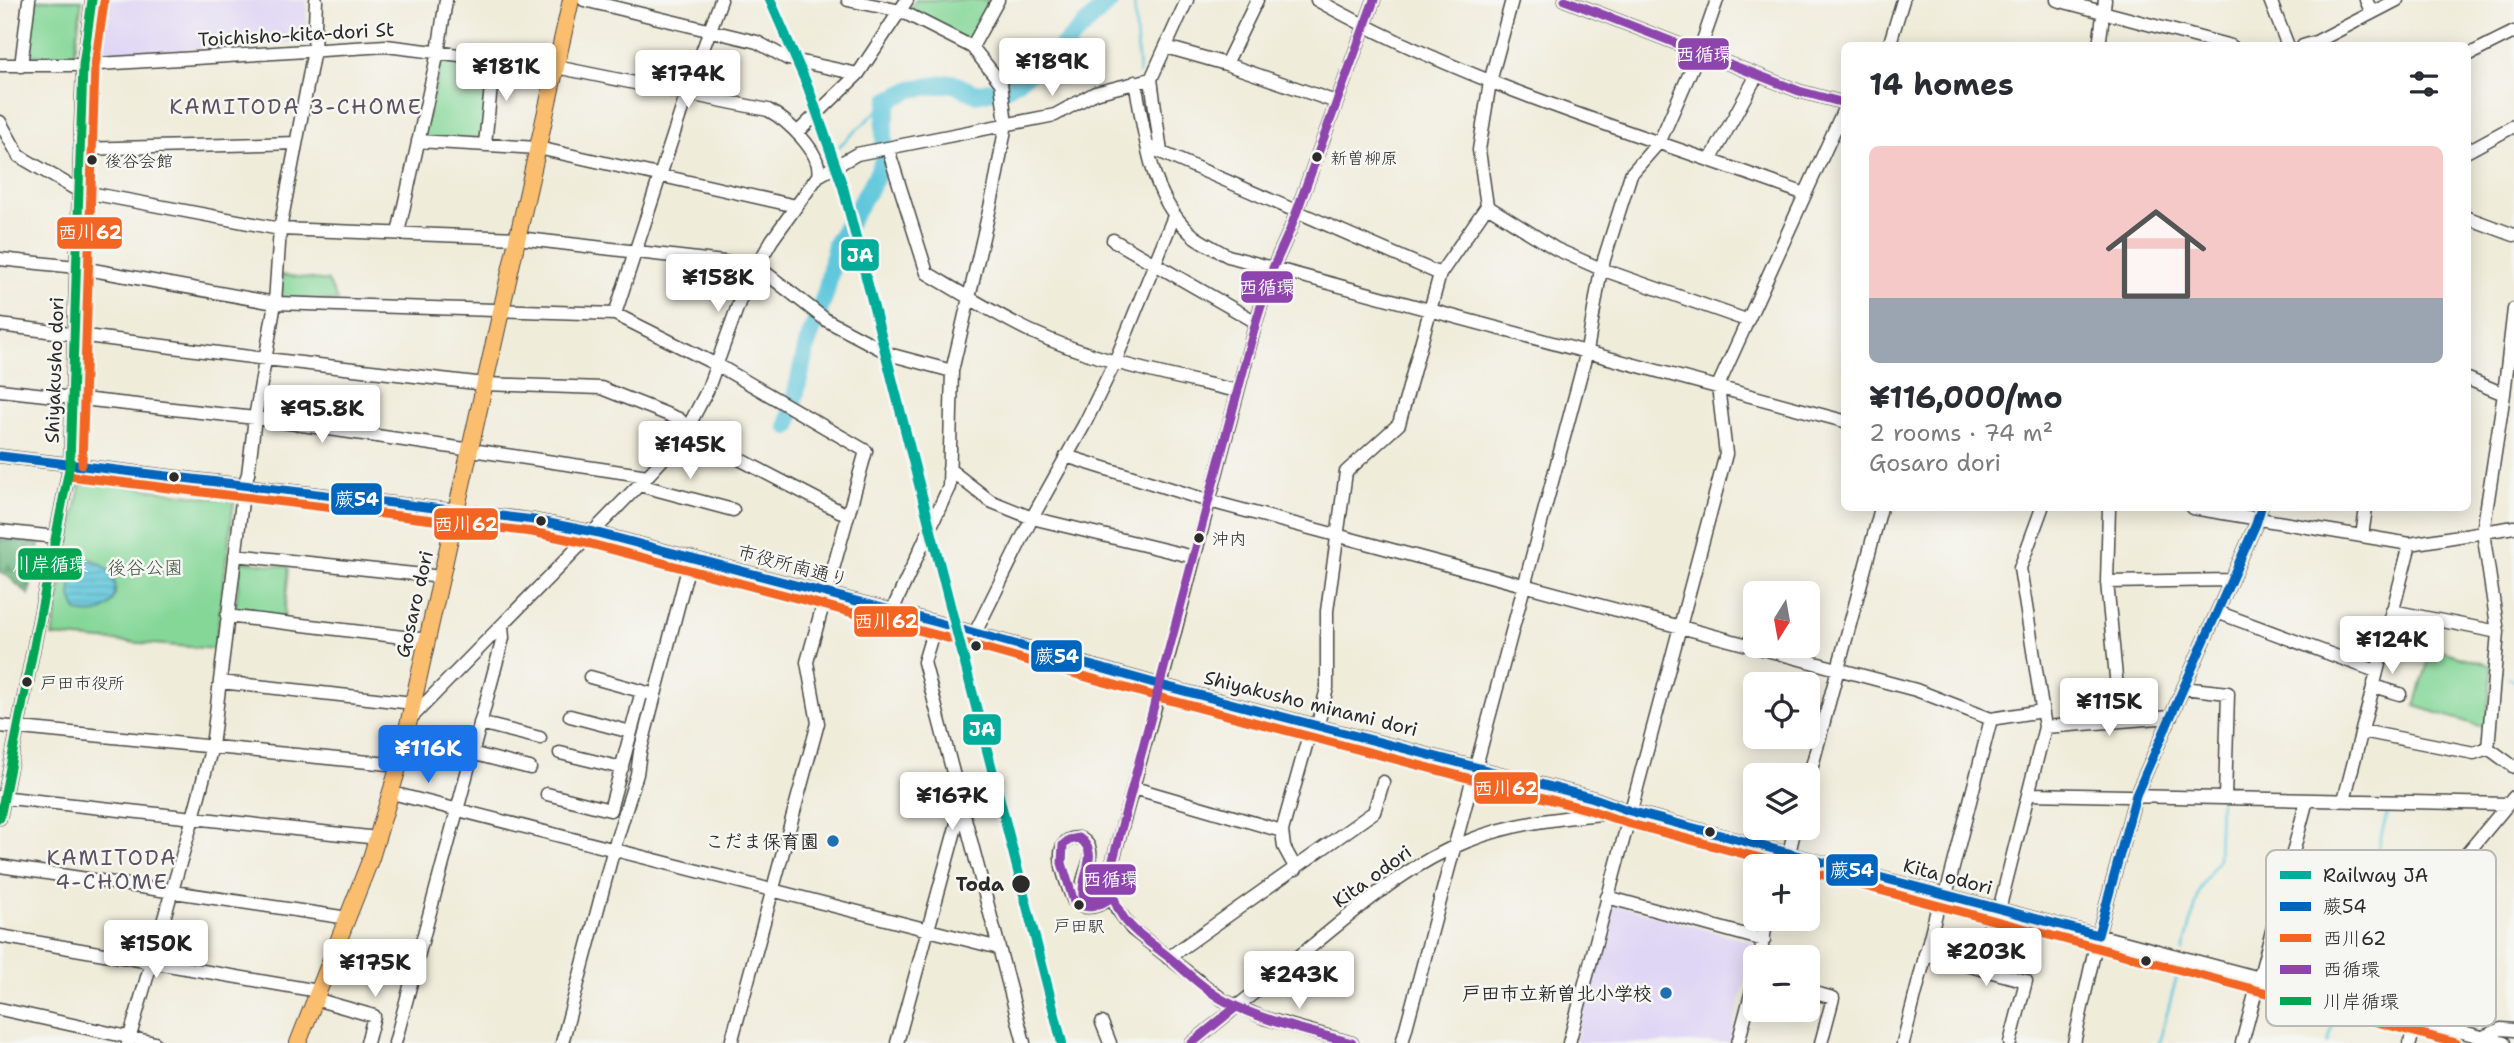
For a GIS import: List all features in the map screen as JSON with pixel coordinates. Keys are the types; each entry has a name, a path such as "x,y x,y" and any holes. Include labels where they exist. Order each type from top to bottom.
{"main road":[{"name":"Gosaro dori","path":"298,1043 348,918 392,793 571,0"}],"street":[{"path":"21,66 29,0"},
{"name":"Shiyakusho dori","path":"0,818 2,797 70,464 83,65 92,0"},
{"path":"129,1040 212,746 244,485 275,303 280,229 314,50 316,0"},
{"path":"398,233 438,52 446,0"},
{"path":"584,0 757,42 788,59 858,74"},
{"path":"615,314 687,93 721,0"},
{"path":"848,0 904,6 972,47 1001,88 1006,124 994,190 952,371 949,487 892,611"},
{"path":"972,47 998,0"},
{"path":"1186,0 1151,79 1158,189 1174,216 1196,238 1228,256 1841,420"},
{"path":"1226,64 1257,0"},
{"path":"1317,0 1364,26 1490,82 1805,194"},
{"path":"1352,1043 1264,1018 1223,1000 1126,923 1112,897 1111,871 1256,322 1273,268 1296,213 1374,0"},
{"path":"1296,869 1284,846 1282,831 1327,688 1326,611 1346,472 1399,424 1440,274 1488,206 1479,150 1490,82 1512,0"},
{"path":"1565,0 1799,91 1841,102"},
{"path":"1402,1043 1587,351 1601,268 1631,174 1660,141 1699,52 1717,0"},
{"path":"1890,42 1903,0"},
{"path":"2270,0 2286,42"},
{"path":"2366,0 2372,13"},
{"path":"2316,42 2397,0"},
{"path":"2065,1 2104,6 2218,42"},
{"path":"797,132 858,74 904,6"},
{"path":"2100,42 2104,6"},
{"path":"2471,54 2514,32"},
{"name":"Toichisho-kita-dori St","path":"0,65 83,65 386,46 494,58 556,67 768,110 785,119 797,132 818,169"},
{"path":"1166,47 1226,64 1336,102"},
{"path":"485,144 494,58"},
{"path":"1711,159 1757,75"},
{"path":"220,682 412,711 502,626 594,532 643,481 687,429 717,366 740,300 757,266 818,169 857,153 1055,115 1095,93 1151,79"},
{"path":"1135,82 1155,150 1440,274"},
{"path":"1569,1043 1726,454 1718,386 1841,116"},
{"path":"0,122 19,156 79,191 280,229 518,238 757,266 827,320 892,355 952,371"},
{"path":"2471,149 2514,126"},
{"path":"418,141 538,148 796,206"},
{"path":"80,149 296,143"},
{"path":"884,149 927,272 969,299 1031,332 1115,362 1238,391"},
{"path":"1488,206 1556,249 1746,320"},
{"path":"975,633 1032,518 1084,425 1115,362 1174,216"},
{"path":"2471,219 2514,235"},
{"path":"1113,240 1256,322"},
{"path":"0,259 76,267 275,303 615,314 717,366 866,452 807,662 818,723 731,1043"},
{"path":"2488,748 2498,632 2483,533 2514,309"},
{"path":"0,325 485,384 601,388 679,419 693,435 847,514"},
{"path":"2471,380 2504,394"},
{"path":"0,390 255,418 470,450 643,481 733,510"},
{"path":"0,456 534,520 594,532"},
{"path":"1066,456 1209,501 1916,690 1990,719 2042,711"},
{"path":"949,469 990,501 1032,518 1194,557"},
{"path":"1813,763 1880,511"},
{"path":"1979,968 2030,794 2045,727 2020,568 2041,511"},
{"path":"2109,511 2107,582 2120,720"},
{"path":"2233,511 2260,513 2410,544 2514,527"},
{"path":"2362,536 2366,511"},
{"path":"2074,1043 2098,935 2136,795 2260,513"},
{"path":"0,531 56,537"},
{"name":"市役所南通り","path":"594,532 936,622 1161,685"},
{"path":"2344,800 2410,544"},
{"path":"235,555 442,578"},
{"path":"547,794 610,810 631,732 649,693 691,557"},
{"path":"2107,582 2231,580"},
{"path":"2392,611 2498,632"},
{"path":"2217,612 2376,671"},
{"path":"227,616 428,640"},
{"path":"936,622 925,662 1024,1043"},
{"path":"395,1043 503,638 502,626"},
{"path":"590,677 649,693"},
{"name":"Shiyakusho minami dori","path":"1161,685 1475,765 1594,798 1630,811"},
{"path":"2373,686 2400,694"},
{"path":"2183,688 2228,693 2225,798"},
{"path":"562,1043 614,848 637,774 649,693"},
{"path":"570,716 631,732"},
{"path":"2045,727 2171,717"},
{"path":"1903,1043 1990,719"},
{"path":"480,723 540,738"},
{"path":"0,726 399,765"},
{"path":"2362,731 2474,753 2488,748"},
{"path":"2488,748 2514,767"},
{"path":"471,753 530,768"},
{"path":"559,753 622,768"},
{"path":"1168,958 1374,812 1383,782"},
{"path":"1133,788 1282,831"},
{"path":"392,793 999,948"},
{"path":"2030,794 2511,801"},
{"path":"2,797 378,838"},
{"path":"2294,850 2307,800"},
{"path":"2470,850 2511,801"},
{"path":"897,1043 962,805"},
{"name":"Kita odori","path":"1192,1043 1385,886 1418,864 1487,834 1523,825 1630,811 2266,980"},
{"path":"1079,838 1091,849 1083,895 1088,898 1112,897 1101,905 1086,908 1074,902 1060,857 1064,842 1079,838"},
{"path":"1789,853 1792,840"},
{"path":"0,866 348,918"},
{"path":"1607,897 1764,940"},
{"path":"1763,945 1765,931"},
{"path":"0,936 152,962 317,995 374,1016 367,1043"},
{"path":"2242,1043 2266,952"},
{"path":"1925,954 2026,981 2010,1043"},
{"path":"1820,995 1833,998 1821,1043"},
{"path":"0,1009 129,1040 155,1043"},
{"path":"1738,1043 1744,1022"},
{"path":"1102,1023 1110,1043"},
{"path":"2410,1043 2414,1026"},
{"name":"Kita odori","path":"2440,1026 2504,1043"},
{"path":"2483,1037 2501,1028 2514,1030"}],"shaded area":[{"path":"102,0 307,0 306,41 94,56"},
{"name":"戸田市立新曽北小学校","path":"1612,904 1756,943 1743,945 1743,991 1729,1043 1575,1043"}],"green space":[{"path":"32,0 82,0 74,57 25,55"},
{"path":"916,0 994,0 968,42 909,11"},
{"path":"442,59 490,65 483,141 422,138"},
{"path":"282,275 328,281 338,301 278,299"},
{"name":"後谷公園","path":"81,480 234,501 215,649 52,636"},
{"path":"0,539 39,544 29,595 0,572"},
{"path":"241,561 289,567 284,618 235,614"},
{"path":"2432,648 2492,666 2486,728 2415,706"}],"water":[{"path":"89,559 102,565 115,583 111,603 104,610 93,613 78,612 71,590 77,570"}],"waterway":[{"path":"788,426 807,345 826,292 836,244 884,159 884,126 889,100 912,89 952,83 976,94 1007,87 1050,59 1111,0"},
{"path":"1134,0 1139,74"},
{"path":"822,162 889,100"},
{"path":"2508,677 2514,680"},
{"path":"2183,952 2200,889 2218,860 2220,801"},
{"path":"2378,850 2389,806"},
{"path":"2159,1043 2181,962"},
{"path":"2328,1043 2333,1026"}],"rail line":[{"name":"JA","path":"770,0 808,87 843,187 1062,1043"}],"transit line":[{"name":"川岸循環","path":"0,818 70,464 83,65 92,0"},
{"name":"西循環","path":"1352,1043 1256,1015 1210,991 1133,929 1119,911 1110,871 1256,322 1273,268 1290,230 1374,0"},
{"name":"西循環","path":"1565,0 1799,91 1841,102"},
{"name":"西川62","path":"82,464 95,66 104,2"},
{"name":"蕨54","path":"0,456 534,520 594,532 2098,935"},
{"name":"西川62","path":"69,476 532,532 591,544 1590,810 1627,823 1745,854"},
{"name":"蕨54","path":"2098,935 2136,795 2260,511"},
{"name":"西循環","path":"1079,838 1089,850 1083,895 1088,898 1112,897 1093,906 1074,902 1062,863 1063,845 1069,840 1079,838"},
{"name":"西川62","path":"1820,874 2266,993"},
{"name":"西循環","path":"1192,1043 1236,1007"},
{"name":"西川62","path":"2392,1026 2456,1043"}],"place":[{"name":"新曽柳原","path":"1317,157"},
{"name":"後谷会館","path":"92,160"},
{"name":"沖内","path":"1199,538"},
{"name":"戸田市役所","path":"27,682"},
{"name":"こだま保育園","path":"833,841"},
{"name":"Toda","path":"1021,884"},
{"name":"戸田駅","path":"1079,905"},
{"name":"戸田市立新曽北小学校","path":"1666,993"}],"district":[{"name":"KAMITODA 3-CHOME","path":"296,107"},
{"name":"KAMITODA 4-CHOME","path":"112,870"}]}
